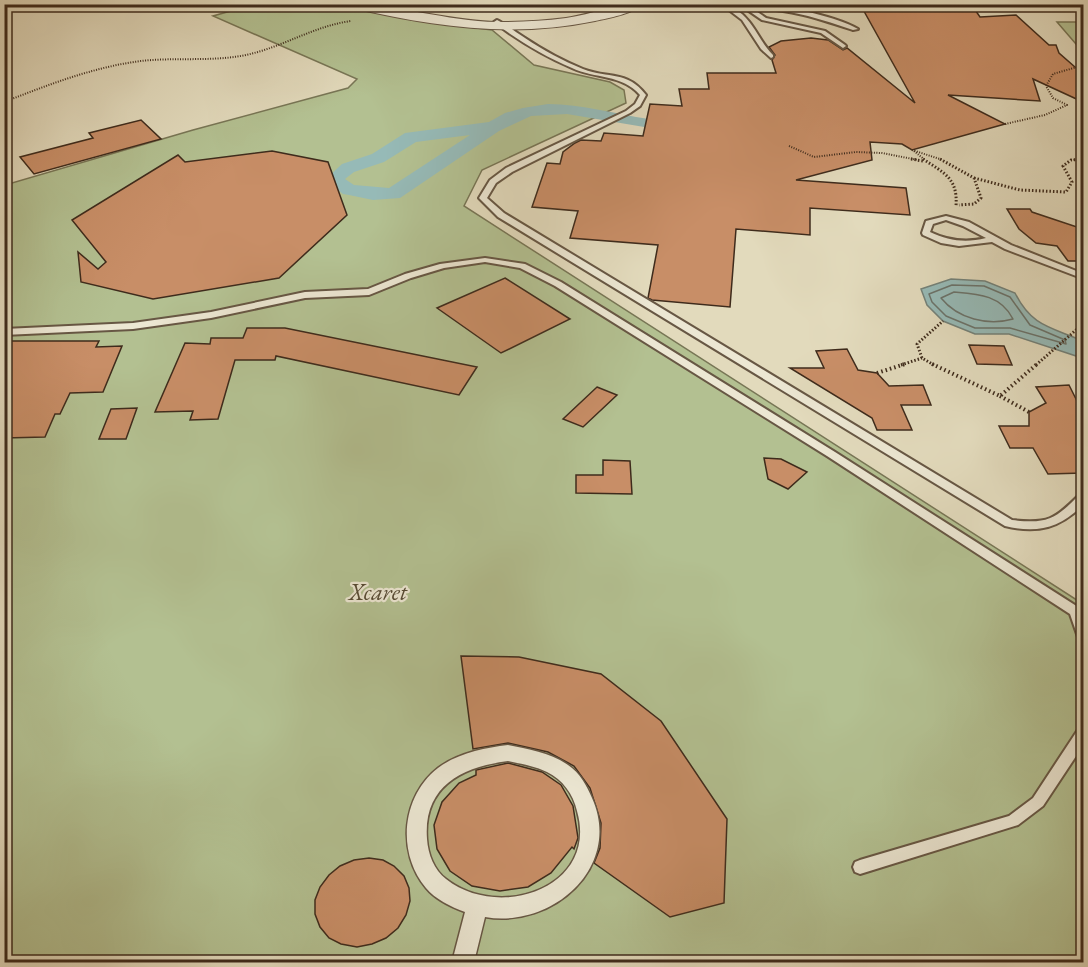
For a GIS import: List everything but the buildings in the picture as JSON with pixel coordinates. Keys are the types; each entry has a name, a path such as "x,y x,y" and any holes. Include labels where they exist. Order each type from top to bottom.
{"street":[{"path":"353,4 430,20 553,26 593,18 636,4"},
{"path":"387,4 501,25 580,15 617,4"},
{"path":"508,753 540,759 567,775 585,800 592,829 584,860 564,887 534,904 498,910 477,905 462,902 434,883 418,855 415,824 425,796 447,772 475,758 508,753"},
{"path":"463,963 477,905"}],"lane":[{"path":"723,4 745,18 760,47 771,56"},
{"path":"732,10 744,5 774,5 791,8 855,29"},
{"path":"744,5 764,19 823,32 843,46"},
{"path":"501,25 568,64 594,74 627,79 643,95 638,105 628,112 509,170 493,182 483,198 501,215 1009,523 1036,527 1064,518 1083,497"},
{"path":"994,239 968,245 943,242 926,233 929,223 946,218 966,224 994,239 1083,277"},
{"path":"4,332 133,326 211,315 305,294 369,292 408,276 443,266 485,260 522,266 558,284 1079,612 1083,638"},
{"path":"860,867 1013,821 1038,802 1083,732"}],"path":[{"path":"4,102 85,72 126,63 161,59 226,58 256,53 335,22 356,21"},
{"path":"1005,124 1052,115 1066,105 1053,98 1046,86 1053,74 1083,65"},
{"path":"789,146 814,157 873,153 923,160"},
{"path":"958,197 954,181 912,150 941,159 974,178 1020,190 1066,192 1072,182 1063,166 1071,160 1083,159"},
{"path":"957,205 974,204 981,198 974,178"},
{"path":"943,321 917,344 922,358 1029,412"},
{"path":"1000,396 1083,323"},
{"path":"877,373 922,358"}],"green space":[{"name":"Xcaret","path":"346,4 422,21 492,30 534,65 610,82 624,90 626,103 482,170 464,206 1083,604 1083,962 5,962 5,185 348,88 357,79 213,16 252,5"},
{"path":"1057,22 1083,22 1083,51 1082,51"}],"water":[{"path":"951,279 985,281 1015,293 1028,313 1043,324 1083,341 1083,362 1079,357 1009,334 975,334 943,321 927,305 921,289"}],"waterway":[{"path":"493,127 511,117 529,111 548,109 586,111 644,123 680,126"},
{"path":"493,127 393,194 373,194 349,190 334,180 348,168 378,158 411,137 493,127"}]}
